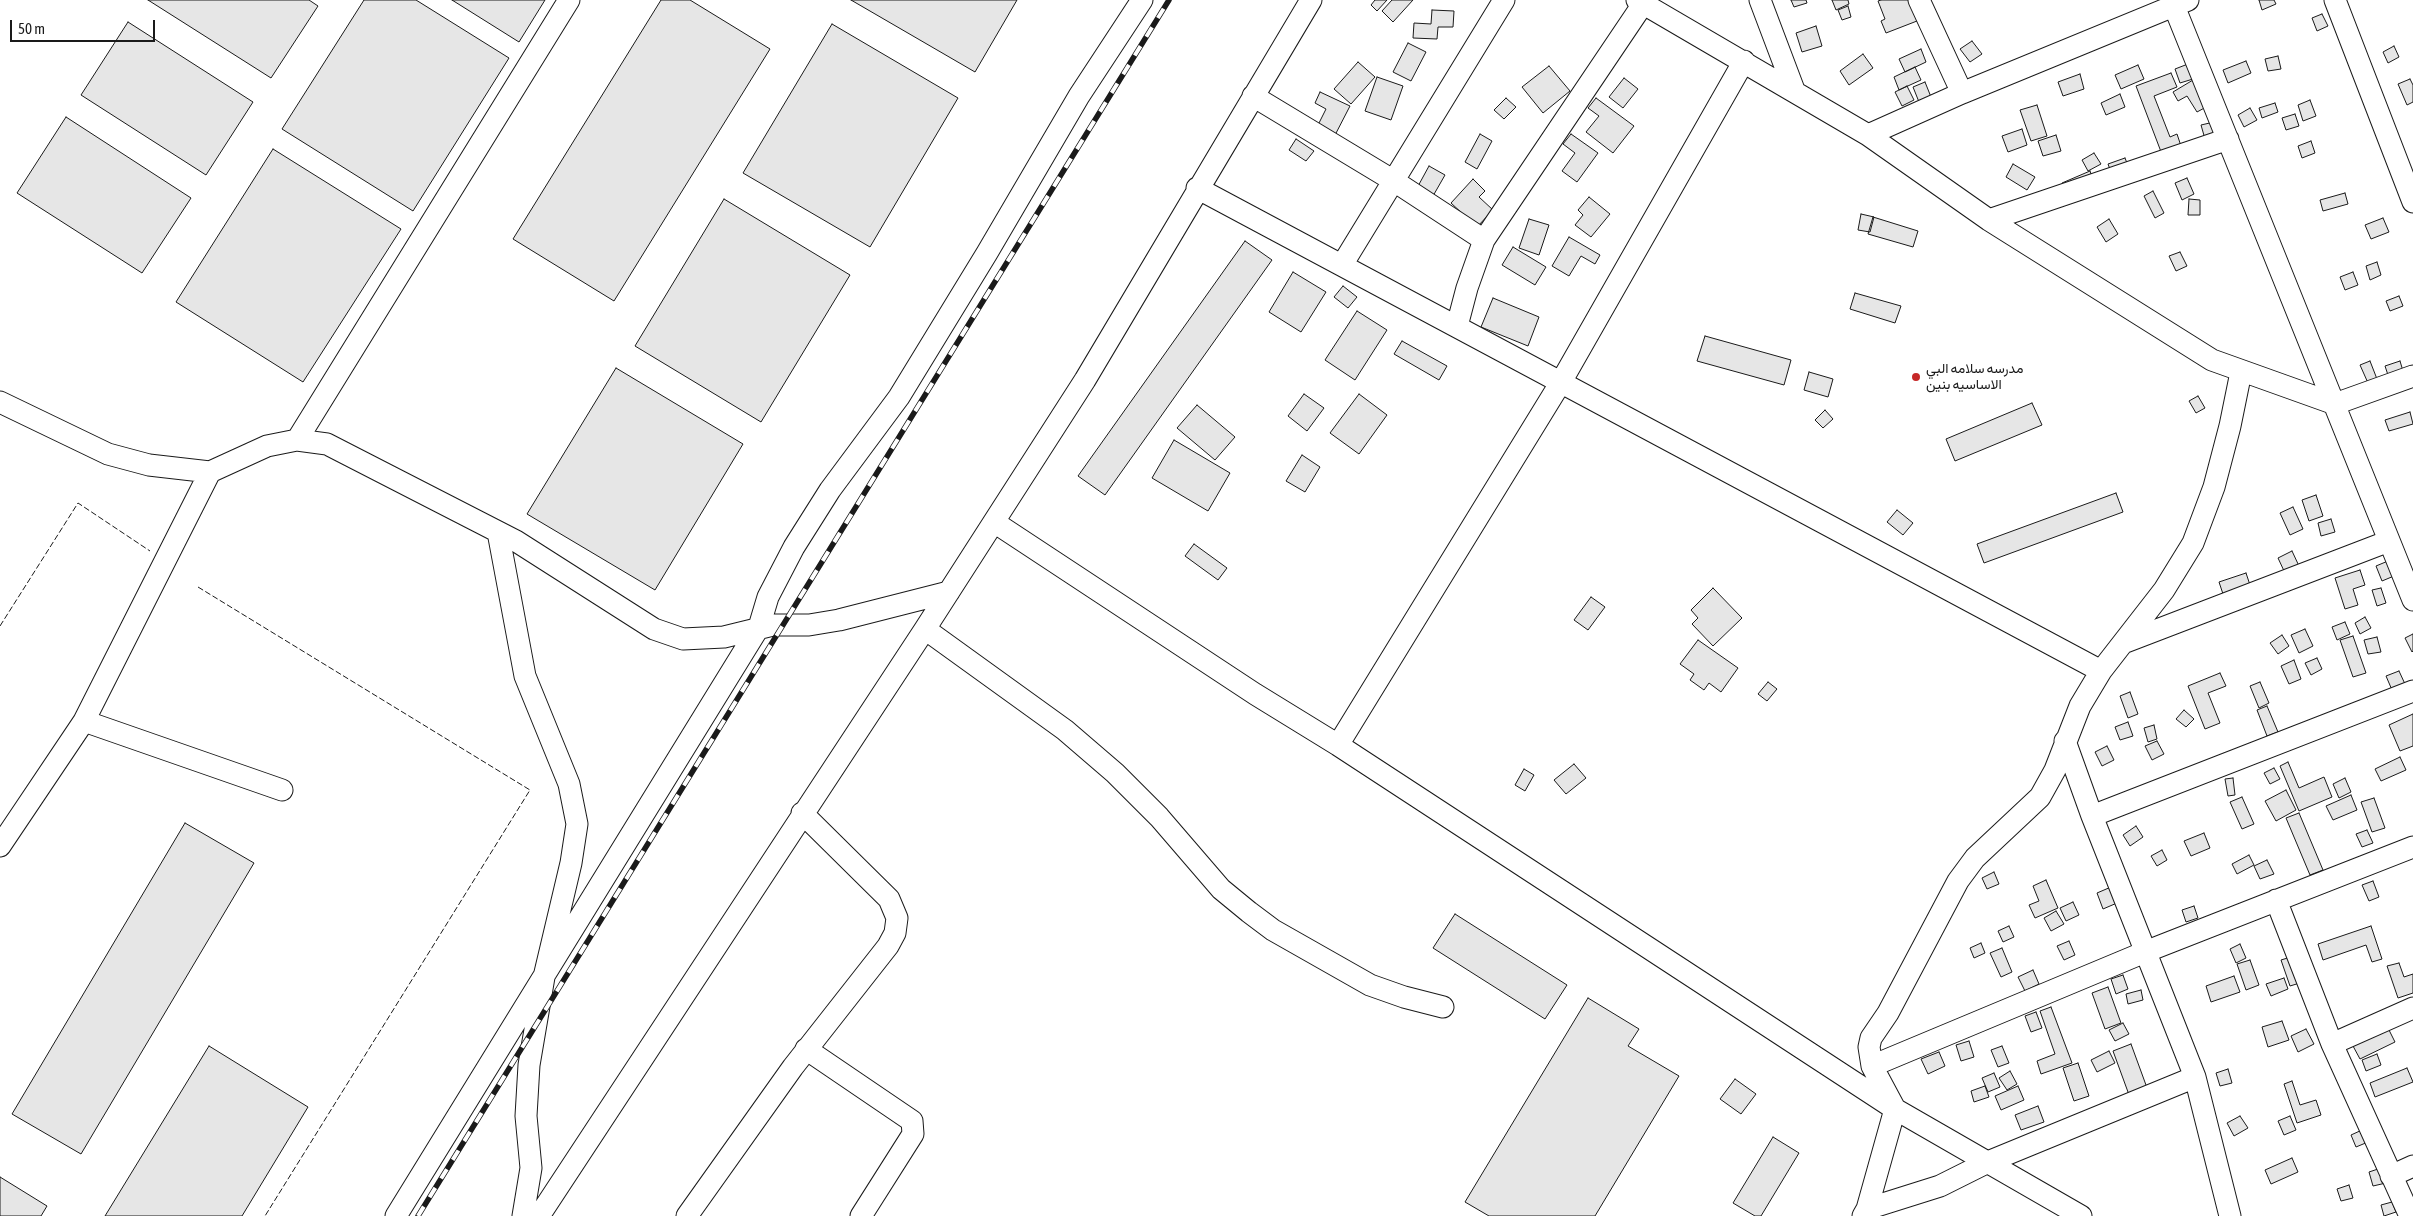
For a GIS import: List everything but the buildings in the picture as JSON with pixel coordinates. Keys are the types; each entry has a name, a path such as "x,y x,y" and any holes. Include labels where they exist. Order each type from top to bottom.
{"street":[{"path":"297,440 569,0"},
{"path":"396,1216 759,627 768,597 794,546 830,490 898,398 987,253 1079,96 1142,0"},
{"path":"539,1216 802,813 925,629 1085,380 1197,188 1311,0"},
{"path":"1342,265 1504,0"},
{"path":"1760,0 1794,90"},
{"path":"1920,0 1962,92"},
{"path":"2335,0 2408,174 2413,202"},
{"path":"1457,326 1467,288 1484,240 1640,2 1794,90 1868,135 1989,220 2212,360 2335,404 2413,376"},
{"path":"1868,135 1962,92 2181,3 2228,139 2413,600"},
{"path":"1338,745 1561,382 1744,61"},
{"path":"1253,96 1394,181 1484,240"},
{"path":"1989,220 2228,139"},
{"path":"1197,188 2101,671"},
{"path":"1865,1213 1896,1109 1872,1066 1869,1048 1871,1038 1888,1012 1958,881 1975,858 2040,797 2055,770 2080,706 2101,671 2164,590 2193,542 2214,487 2242,372"},
{"path":"0,402 108,454 150,465 210,472 267,446 297,440 327,444 516,541 654,629 683,639 724,637 759,627 809,625 839,620 949,592"},
{"path":"0,846 84,721 210,472"},
{"path":"994,522 1255,694 1338,745 1896,1109 2081,1216"},
{"path":"498,532 525,676 569,784 577,824 571,864 544,977 525,1098 531,1168 522,1216"},
{"path":"2122,644 2389,541"},
{"path":"925,629 1065,730 1115,773 1159,817 1221,889 1249,912 1274,930 1370,985 1404,998 1443,1007"},
{"path":"2092,816 2413,691"},
{"path":"84,721 282,790"},
{"path":"2065,741 2145,952 2168,1004 2194,1078 2230,1216"},
{"path":"687,1216 806,1049 888,946 895,933 897,918 889,899 802,813"},
{"path":"1872,1066 2145,952 2413,847"},
{"path":"2276,900 2332,1044 2410,1216"},
{"path":"2332,1044 2413,1008"},
{"path":"806,1049 912,1121 913,1134 861,1216"},
{"path":"1865,1213 1940,1186 1988,1162 2194,1078"},
{"path":"2391,1176 2413,1166"}],"railway":[{"path":"418,1216 1169,0"}],"fence":[{"path":"0,626 78,503 150,551"},
{"path":"198,587 530,790 265,1216"}],"place":[{"name":"مدرسه سلامه البي الاساسيه بنين","path":"1916,377"}]}
